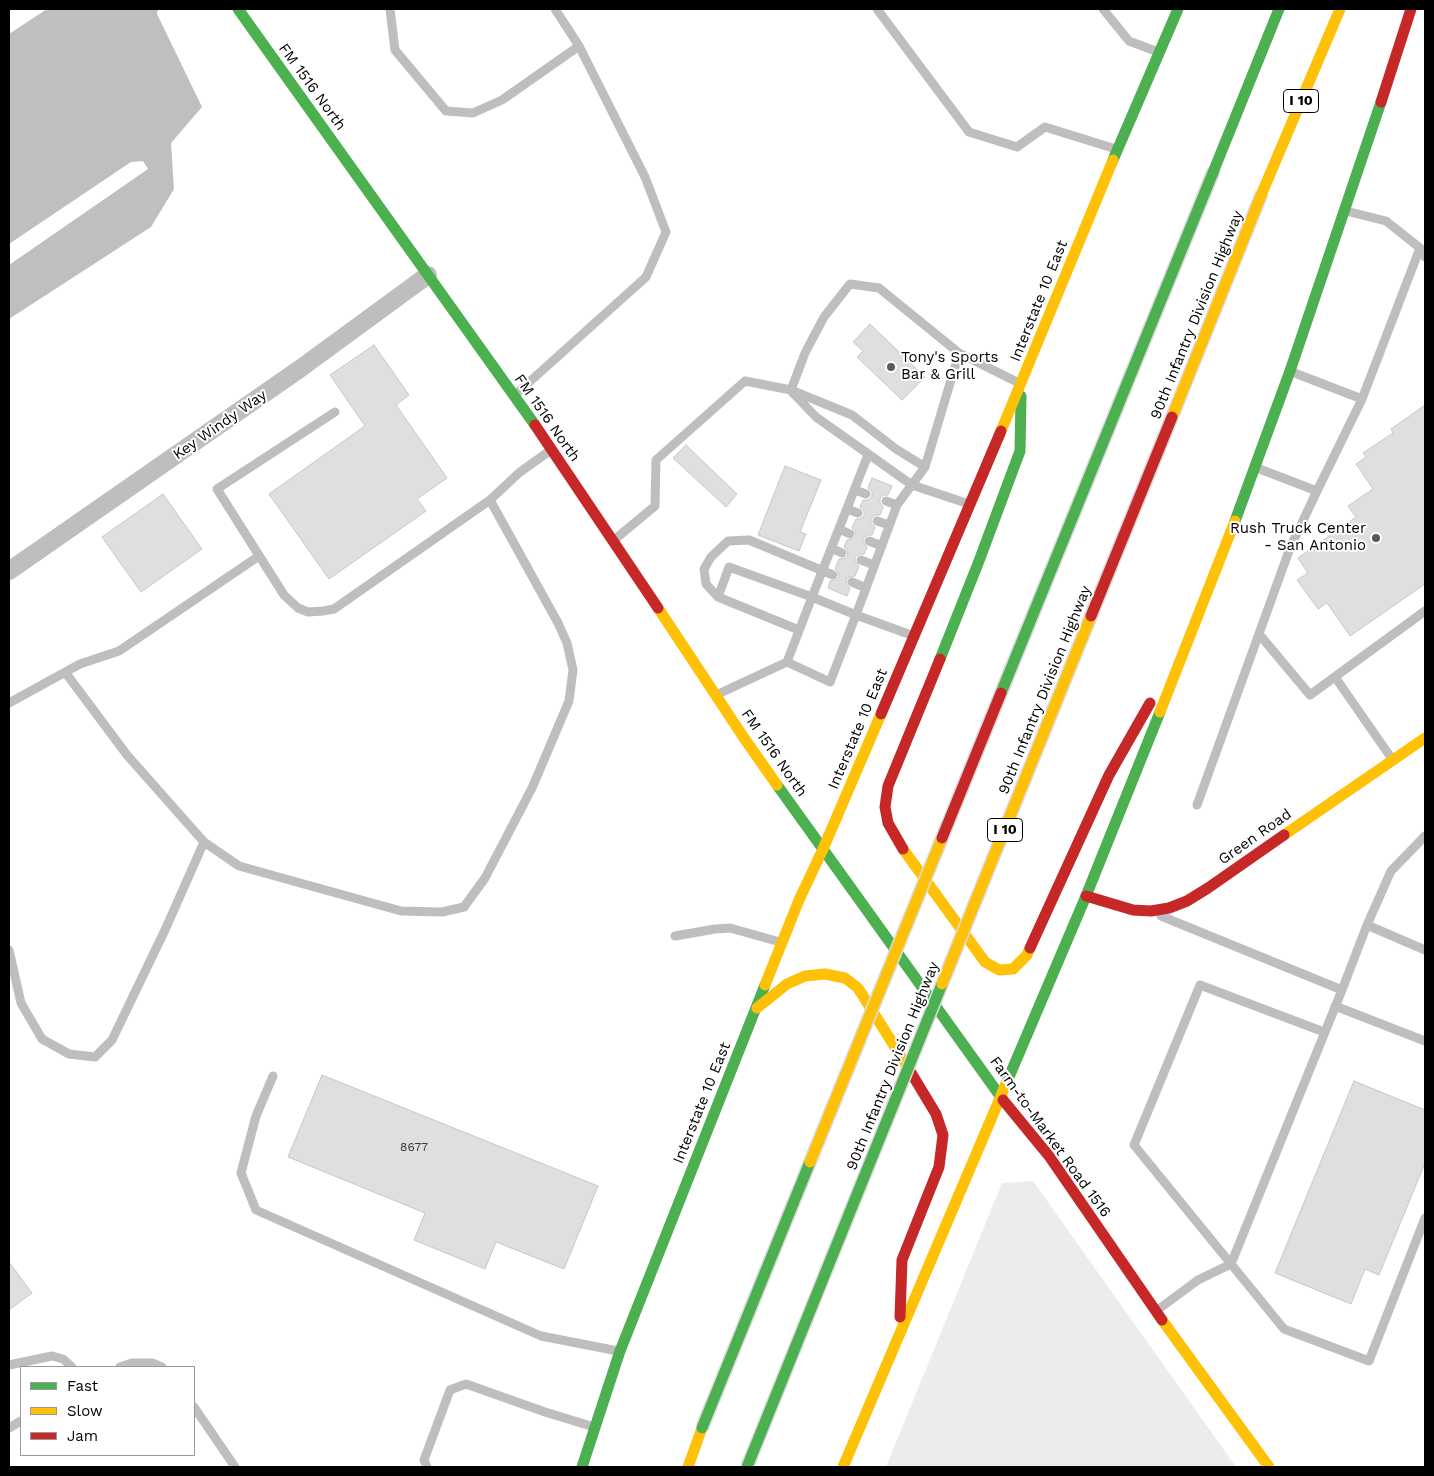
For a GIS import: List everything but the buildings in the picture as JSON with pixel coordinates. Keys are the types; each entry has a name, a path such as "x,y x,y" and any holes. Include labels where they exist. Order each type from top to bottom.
{"main road":[{"name":"FM 1516 North","path":"238,9 552,450 744,738 823,849"},
{"name":"Interstate 10 East","path":"582,1467 620,1351 799,900 915,636 1158,52 1178,9"},
{"name":"90th Infantry Division Highway","path":"747,1467 1262,193 1340,9"},
{"path":"843,1467 1086,896 1197,619 1290,371 1412,9"},
{"path":"688,1467 702,1428 1278,11"},
{"path":"1021,384 1020,451 979,561 888,786 885,807 888,823 898,842 985,962 999,970 1013,969 1027,955 1109,775 1197,619"},
{"name":"Green Road","path":"1086,896 1133,910 1151,912 1187,901 1425,738"},
{"name":"Farm-to-Market Road 1516","path":"823,849 1000,1096 1049,1156 1156,1312 1269,1467"},
{"path":"755,1010 787,984 805,976 825,974 845,978 858,988 936,1114 943,1135 939,1167 902,1260 900,1332"}],"street":[{"name":"Key Windy Way","path":"9,571 302,368 428,275"}],"lane":[{"path":"390,9 395,50 446,111 473,113 502,100 579,46"},
{"path":"514,396 646,277 666,232 645,177 579,46 555,9"},
{"path":"877,9 969,132 1017,147 1045,126 1117,150"},
{"path":"1103,9 1129,41 1158,52"},
{"path":"1345,211 1386,221 1420,248 1425,257"},
{"path":"1197,805 1290,548 1362,399 1420,248"},
{"path":"791,390 804,353 824,317 850,284 879,288 959,353 1021,384"},
{"path":"786,662 830,682 897,505 925,467 959,353"},
{"path":"1290,371 1362,399"},
{"path":"612,542 655,506 656,460 745,381 791,390 852,416 896,449 925,467"},
{"path":"791,390 816,417 912,485 970,504"},
{"path":"335,412 217,489 284,595 298,608 308,612 323,612 334,609 490,500 520,472 552,450"},
{"path":"716,695 786,662 868,455"},
{"path":"1255,467 1317,491"},
{"path":"854,490 866,494"},
{"path":"65,672 127,755 204,842 239,866 401,911 442,912 464,906 485,878 532,788 569,701 573,670 566,643 558,623 490,500"},
{"path":"886,501 897,505"},
{"path":"847,509 858,513"},
{"path":"878,521 889,525"},
{"path":"839,529 850,534"},
{"path":"799,630 718,597 706,584 704,569 711,556 728,540 749,540 833,575"},
{"path":"869,541 882,546"},
{"path":"831,548 842,553"},
{"path":"9,703 80,664 119,651 259,556"},
{"path":"862,560 874,565"},
{"path":"718,597 729,567 915,636"},
{"path":"852,582 866,588"},
{"path":"1259,634 1310,695 1425,611"},
{"path":"1335,677 1393,760"},
{"path":"1156,1312 1198,1280 1231,1264 1342,990 1366,925 1391,872 1421,845 1425,836"},
{"path":"9,950 21,1003 42,1039 68,1054 95,1057 112,1040 165,930 204,842"},
{"path":"1151,912 1342,990"},
{"path":"1366,925 1425,950"},
{"path":"675,936 714,928 730,928 782,943"},
{"path":"1324,1032 1200,985 1134,1146 1284,1329 1369,1361 1425,1218"},
{"path":"1335,1006 1425,1040"},
{"path":"273,1076 256,1116 240,1172 256,1210 541,1336 620,1351"},
{"path":"9,1365 52,1356 63,1359 71,1366"},
{"path":"122,1366 132,1362 153,1363 160,1366"},
{"path":"427,1467 424,1460 450,1390 466,1384 545,1412 596,1427"},
{"path":"195,1408 236,1467"},
{"path":"9,1428 20,1422"}],"shaded area":[{"path":"47,9 158,9 157,14 202,107 171,143 174,189 151,227 9,319 9,265 148,169 143,161 131,162 9,244 9,34"},
{"path":"1033,1181 1236,1467 886,1467 1002,1183"}],"traffic: fast":[{"path":"238,9 535,425"},
{"path":"1113,160 1178,9"},
{"path":"1214,170 1279,9"},
{"path":"1235,521 1290,371 1381,102"},
{"path":"1001,693 1214,170"},
{"path":"940,659 1020,451 1021,396"},
{"path":"1006,1084 1086,896 1160,712"},
{"path":"777,785 1003,1100"},
{"path":"747,1467 942,984"},
{"path":"582,1467 620,1351 765,985"},
{"path":"702,1428 810,1162"}],"traffic: slow":[{"path":"1262,193 1340,9"},
{"path":"1001,431 1113,160"},
{"path":"1172,417 1262,193"},
{"path":"1160,712 1235,521"},
{"path":"658,608 777,785"},
{"path":"942,984 1091,616"},
{"path":"765,985 799,900 881,714"},
{"path":"1284,835 1425,738"},
{"path":"810,1162 942,838"},
{"path":"903,849 985,962 999,970 1013,969 1027,955 1030,948"},
{"path":"757,1008 787,984 805,976 825,974 845,978 858,988 910,1071"},
{"path":"843,1467 1006,1084"},
{"path":"1162,1320 1269,1467"},
{"path":"688,1467 702,1428"}],"traffic: jam":[{"path":"1381,102 1411,9"},
{"path":"1091,616 1172,417"},
{"path":"535,425 658,608"},
{"path":"881,714 1001,431"},
{"path":"903,849 888,823 885,807 888,786 940,659"},
{"path":"942,838 1001,693"},
{"path":"1030,948 1109,775 1150,703"},
{"path":"1086,896 1133,910 1151,911 1169,908 1187,901 1208,888 1284,835"},
{"path":"900,1317 902,1260 939,1167 943,1135 936,1114 910,1071"},
{"path":"1003,1100 1049,1156 1162,1320"}],"place":[{"name":"Tony's Sports Bar & Grill","path":"891,367"},
{"name":"Rush Truck Center - San Antonio","path":"1376,538"}]}
